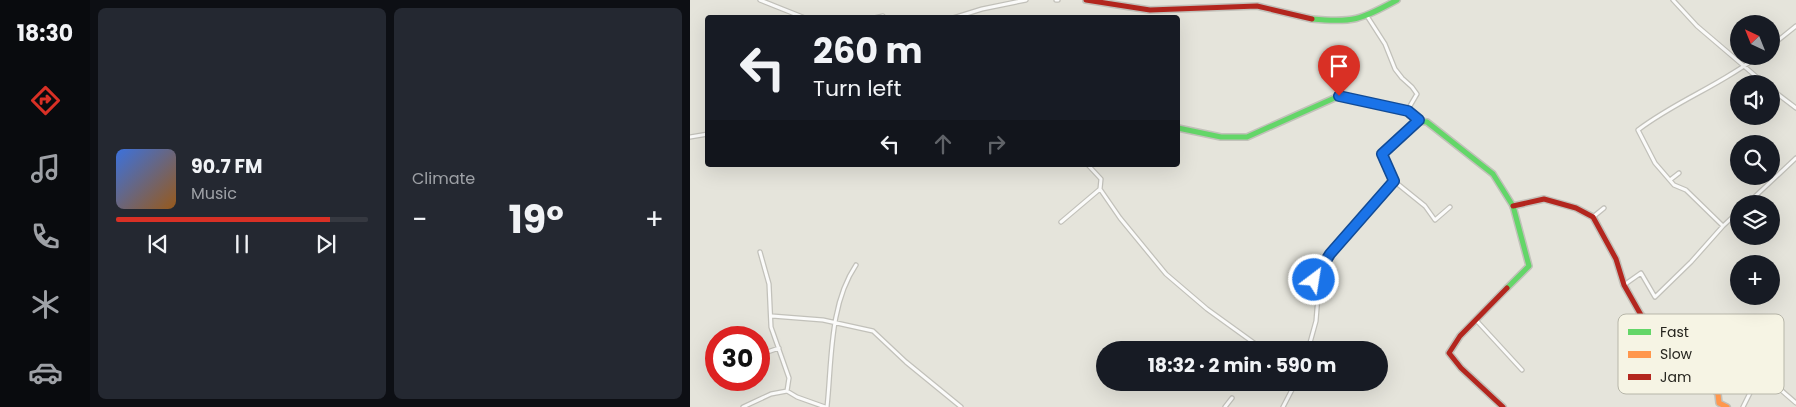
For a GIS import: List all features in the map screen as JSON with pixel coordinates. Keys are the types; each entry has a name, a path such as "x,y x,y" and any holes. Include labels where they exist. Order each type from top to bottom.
{"street":[{"path":"760,0 798,15"},
{"path":"963,15 1026,0"},
{"path":"1086,0 1150,10 1257,6 1316,21 1345,22 1367,16 1397,0"},
{"path":"1673,0 1697,26 1754,75"},
{"path":"1367,16 1385,44 1395,69 1416,94 1408,111"},
{"path":"1780,39 1796,26"},
{"path":"1723,226 1686,190 1674,185 1655,164 1638,130 1661,112 1747,65"},
{"path":"1180,128 1220,137 1247,137 1339,96 1408,111 1419,120 1427,122 1492,174 1513,206 1529,266 1460,336 1450,353 1461,368 1503,407"},
{"path":"1780,96 1796,108"},
{"path":"1419,120 1382,154 1394,181 1424,206 1435,220 1450,207"},
{"path":"690,137 705,134"},
{"path":"1757,195 1796,158"},
{"path":"1090,167 1100,178 1100,189 1120,218 1166,274 1207,309 1251,341"},
{"path":"1670,180 1679,173"},
{"path":"1310,341 1316,321 1318,296 1314,287 1316,274 1330,254 1394,181"},
{"path":"1062,222 1100,189"},
{"path":"1513,206 1544,199 1576,208 1593,218 1616,258 1624,285 1640,314"},
{"path":"1593,218 1604,208"},
{"path":"1624,285 1641,273 1655,297 1691,262 1730,219"},
{"path":"760,252 769,284 772,316 771,327 789,378 787,391"},
{"path":"742,407 771,394 787,391 797,397 826,407 835,322 845,287 856,265"},
{"path":"772,316 835,322 873,331 906,362 961,407"},
{"path":"1476,320 1522,370"},
{"path":"770,351 779,348"},
{"path":"1283,407 1291,391"},
{"path":"1784,393 1796,403"},
{"path":"1718,394 1719,403 1727,407"},
{"path":"1743,407 1750,394"},
{"path":"1225,407 1232,398"}],"traffic: fast":[{"path":"1312,19 1337,21 1365,16 1397,0"},
{"path":"1180,128 1221,137 1247,137 1339,96 1407,111 1419,121 1427,122 1493,174 1513,206 1529,266 1507,288"}],"traffic: slow":[{"path":"1718,394 1719,403 1727,407"}],"traffic: jam":[{"path":"1086,0 1150,10 1257,6 1312,19"},
{"path":"1513,206 1544,199 1576,208 1593,217 1616,259 1624,285 1640,314"},
{"path":"1503,407 1461,368 1449,353 1460,336 1507,288"}],"route":[{"path":"1314,280 1330,254 1394,181 1394,176 1382,154 1417,124 1419,120 1408,111 1361,99 1339,96"}]}
